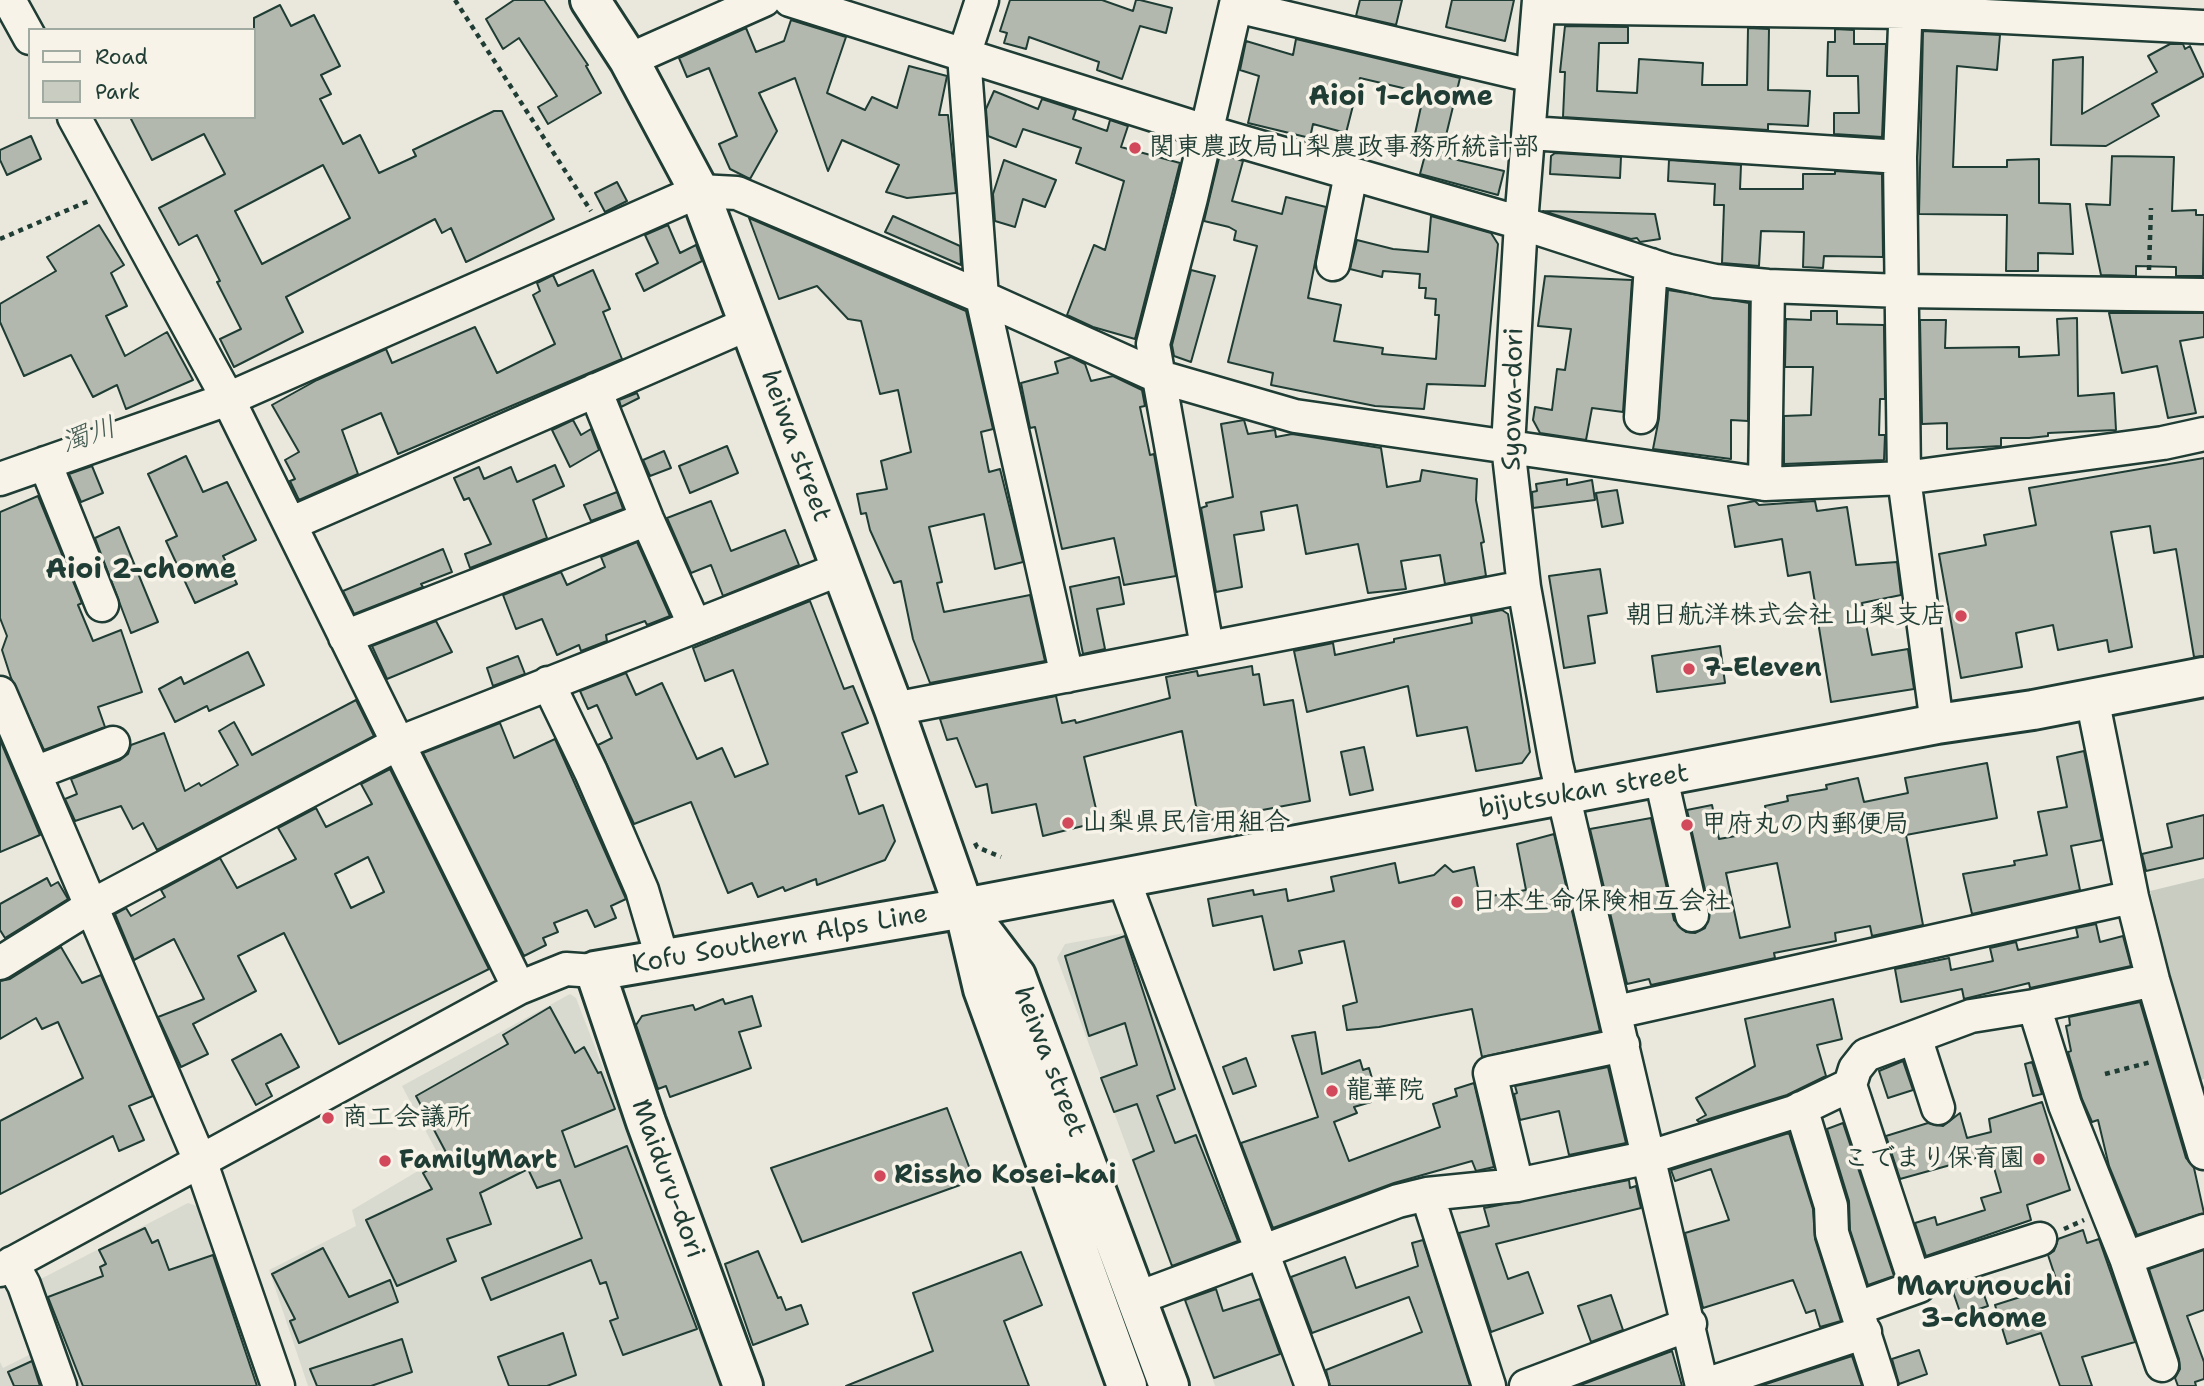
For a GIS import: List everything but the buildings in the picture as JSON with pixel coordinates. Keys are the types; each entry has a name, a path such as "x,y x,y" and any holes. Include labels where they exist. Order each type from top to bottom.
{"main road":[{"name":"heiwa street","path":"590,0 629,60 699,191 894,709 964,908 983,989 1127,1386"},
{"name":"bijutsukan street","path":"964,908 1937,724 2204,677"},
{"name":"heiwa street","path":"964,908 1016,976 1169,1386"},
{"name":"Kofu Southern Alps Line","path":"595,971 964,908"},
{"name":"Maiduru-dori","path":"595,971 646,1122 743,1386"}],"street":[{"path":"9,0 28,34"},
{"path":"629,60 764,0"},
{"path":"790,0 1205,131 1521,223 1651,265 1715,281 1768,286 1902,291 2204,295"},
{"path":"982,0 964,55 982,297 1067,677"},
{"path":"1207,647 1153,344 1237,3 1532,76"},
{"path":"1539,3 1906,6 2198,19"},
{"name":"Syowa-dori","path":"1539,3 1521,223 1508,446 1524,587 1563,795 1690,1324 1702,1386"},
{"path":"1906,6 1900,157 1903,478 1937,724"},
{"path":"75,119 228,399 519,988"},
{"path":"1529,133 1900,157"},
{"path":"1334,264 1350,174"},
{"path":"0,478 228,399 699,191 737,192 982,297 1157,376 1295,416 1765,484 1903,478 2163,443 2204,434"},
{"path":"1641,417 1651,265"},
{"path":"1765,484 1768,286"},
{"path":"290,524 750,323"},
{"path":"595,390 647,519 694,624"},
{"path":"46,463 102,605"},
{"path":"345,637 647,519"},
{"path":"0,963 93,905 399,743 694,624 840,569"},
{"path":"894,709 1524,587"},
{"path":"548,684 591,772 642,890 663,961"},
{"path":"0,693 93,905 201,1163 278,1386"},
{"path":"2092,698 2132,897 2175,1055 2194,1083 2204,1153"},
{"path":"35,773 113,743"},
{"path":"1661,778 1692,915"},
{"path":"1123,878 1312,1386"},
{"path":"1616,1013 2132,897"},
{"path":"60,1386 24,1285 6,1267 519,988 566,969 595,971"},
{"path":"1702,1386 1862,1320 1919,1286 1914,1279 1850,1085 1855,1069 1866,1055 1971,1016 2034,1006 2153,980"},
{"path":"2034,1006 2065,1105 2126,1258 2162,1365"},
{"path":"1915,1037 1938,1108"},
{"path":"1517,1185 1490,1073 1623,1045"},
{"path":"1138,1298 1261,1250 1427,1194 1517,1185 1650,1157 1801,1108 1850,1085"},
{"path":"1801,1108 1831,1206 1832,1233 1881,1386"},
{"path":"1427,1194 1489,1386"},
{"path":"2126,1258 2204,1231"},
{"path":"1914,1279 2040,1239"},
{"path":"1526,1386 1690,1324"}],"path":[{"path":"454,0 604,232"},
{"path":"0,239 114,190"},
{"path":"2148,294 2151,208"},
{"path":"974,840 977,847 1001,857"},
{"path":"2105,1074 2175,1055"},
{"path":"2040,1239 2108,1210"}],"shaded area":[{"path":"1130,932 1169,1056 1295,1386 1215,1386 1057,958 1065,944"},
{"path":"570,994 576,998 620,1112 720,1386 308,1386 269,1270 356,1226 352,1210 440,1158 402,1086"},
{"path":"188,1203 200,1207 260,1386 70,1386 33,1283"},
{"path":"39,1350 51,1386 0,1386 0,1362 3,1368"}],"green space":[{"path":"2204,878 2204,1079 2197,1081 2150,891"}],"place":[{"name":"関東農政局山梨農政事務所統計部","path":"1135,148"},
{"name":"朝日航洋株式会社 山梨支店","path":"1961,616"},
{"name":"7-Eleven","path":"1689,669"},
{"name":"山梨県民信用組合","path":"1068,823"},
{"name":"甲府丸の内郵便局","path":"1687,825"},
{"name":"日本生命保険相互会社","path":"1457,902"},
{"name":"龍華院","path":"1332,1091"},
{"name":"商工会議所","path":"328,1118"},
{"name":"こでまり保育園","path":"2039,1159"},
{"name":"FamilyMart","path":"385,1161"},
{"name":"Rissho Kosei-kai","path":"880,1176"}],"district":[{"name":"Aioi 1-chome","path":"1401,98"},
{"name":"Aioi 2-chome","path":"141,571"},
{"name":"Marunouchi 3-chome","path":"1984,1304"}],"water label":[{"name":"濁川","path":"89,436"}]}
